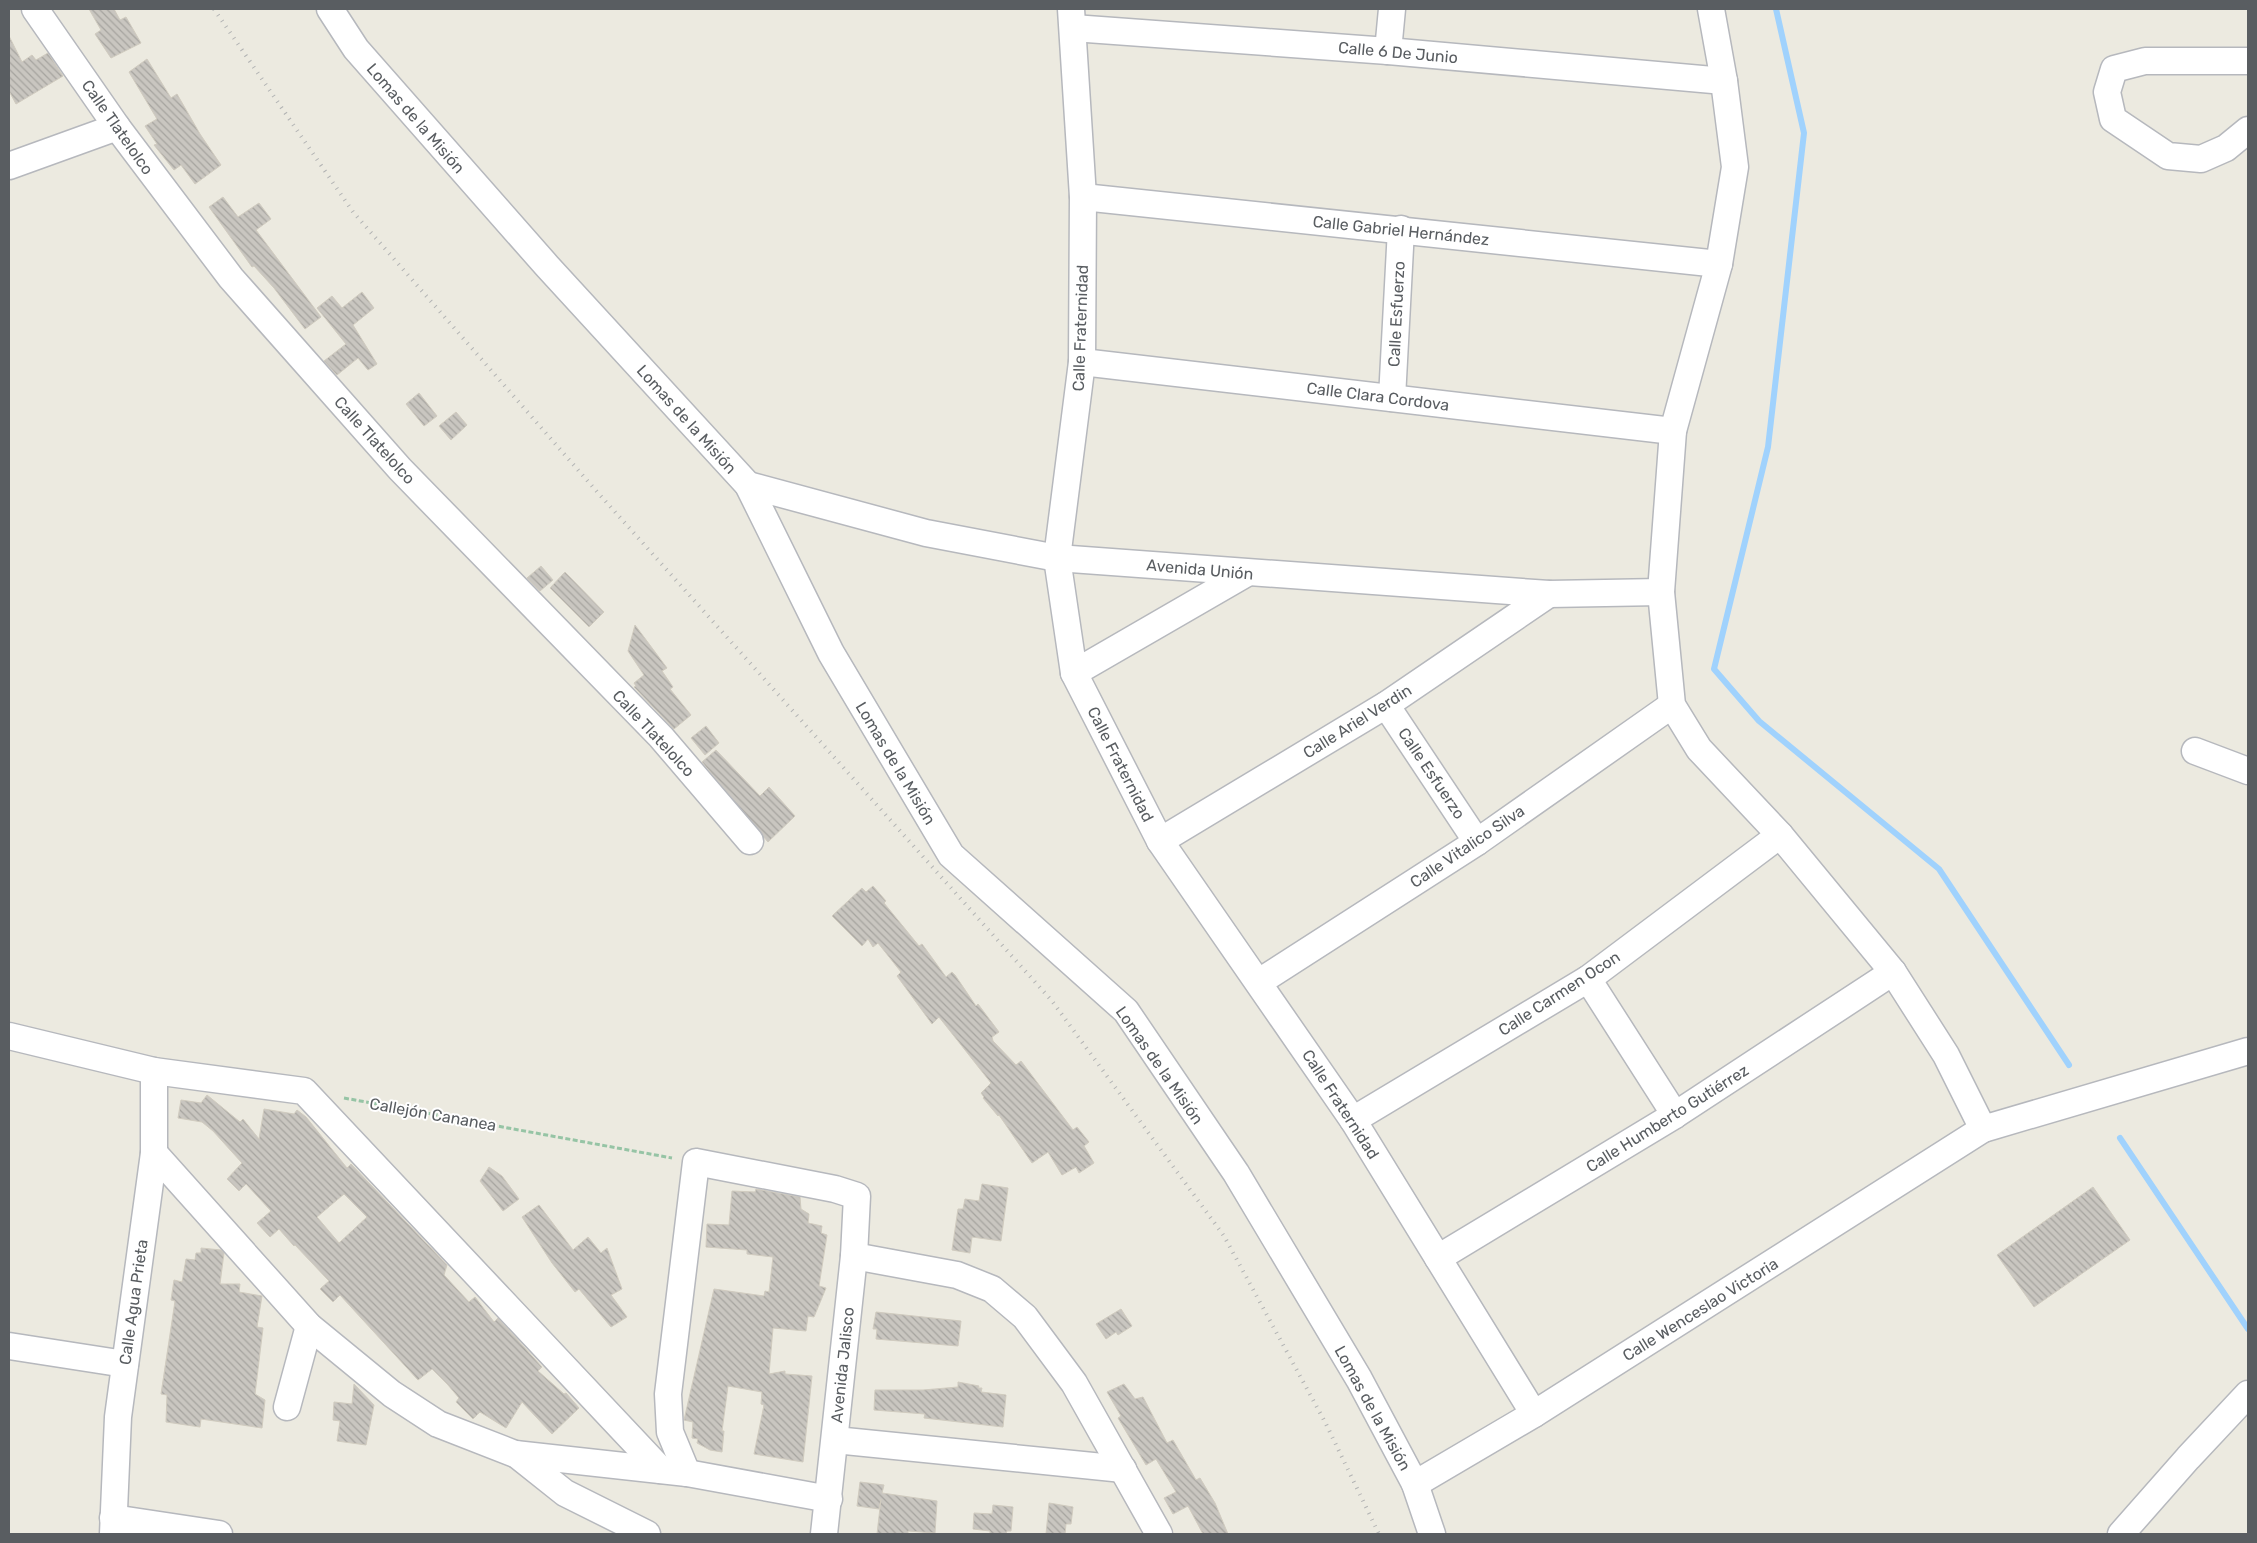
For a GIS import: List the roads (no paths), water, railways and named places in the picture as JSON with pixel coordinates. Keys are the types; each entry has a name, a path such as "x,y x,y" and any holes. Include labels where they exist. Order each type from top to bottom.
{"street":[{"name":"Calle Tlatelolco","path":"35,9 117,127 219,263 257,308 400,469 661,737 750,841"},
{"name":"Lomas de la Misión","path":"330,9 356,49 547,266 748,485 832,653 951,855 1126,1011 1236,1173 1359,1379 1415,1484 1432,1534"},
{"path":"1388,51 1392,9"},
{"path":"1711,9 1724,81 1735,167 1719,264 1673,431 1661,592 1672,705 1699,749 1780,835 1893,972 1946,1055 1983,1130"},
{"name":"Calle 6 De Junio","path":"1072,18 1388,51 1724,81"},
{"name":"Calle Fraternidad","path":"1072,18 1076,120 1083,197 1082,362 1057,558 1074,673 1160,841 1353,1120 1534,1414"},
{"path":"2248,61 2145,61 2114,69 2107,92 2113,119 2168,156 2201,159 2226,148 2248,130"},
{"path":"9,166 117,127"},
{"name":"Calle Gabriel Hernández","path":"1083,197 1719,264"},
{"name":"Calle Esfuerzo","path":"1392,398 1401,230"},
{"name":"Calle Clara Cordova","path":"1082,362 1673,431"},
{"name":"Avenida Unión","path":"748,485 926,532 1057,558 1549,594 1661,592"},
{"path":"1074,673 1247,573"},
{"name":"Calle Ariel Verdin","path":"1160,841 1386,705 1549,594"},
{"name":"Calle Esfuerzo","path":"1386,705 1477,842"},
{"name":"Calle Vitalico Silva","path":"1259,982 1477,842 1672,705"},
{"path":"2195,751 2248,771"},
{"name":"Calle Carmen Ocon","path":"1353,1120 1588,978 1780,835"},
{"name":"Calle Humberto Gutiérrez","path":"1438,1258 1675,1114 1893,972"},
{"path":"1588,978 1675,1114"},
{"path":"9,1036 154,1071 304,1091 660,1470"},
{"name":"Calle Wenceslao Victoria","path":"1415,1484 1534,1414 1983,1130 2248,1051"},
{"name":"Calle Agua Prieta","path":"113,1526 118,1417 154,1153 154,1071"},
{"path":"154,1153 309,1326 392,1394 438,1424 515,1454 687,1473 829,1499"},
{"name":"Avenida Jalisco","path":"687,1473 670,1432 668,1394 696,1162 835,1189 857,1196 854,1256 824,1534"},
{"path":"854,1256 957,1275 992,1288 1025,1316 1074,1383 1159,1534"},
{"path":"287,1407 309,1326"},
{"path":"9,1346 125,1364"},
{"path":"2128,1531 2248,1394"},
{"path":"835,1440 1123,1469"},
{"path":"515,1454 566,1493 648,1534"},
{"path":"113,1526 220,1534"}],"waterway":[{"path":"1776,9 1804,133 1768,447 1714,669 1759,721 1939,869 2069,1065"},
{"path":"2120,1138 2248,1329"}],"railway":[{"path":"214,9 353,212 599,494 1052,1001 1224,1236 1325,1422 1379,1534"}]}
